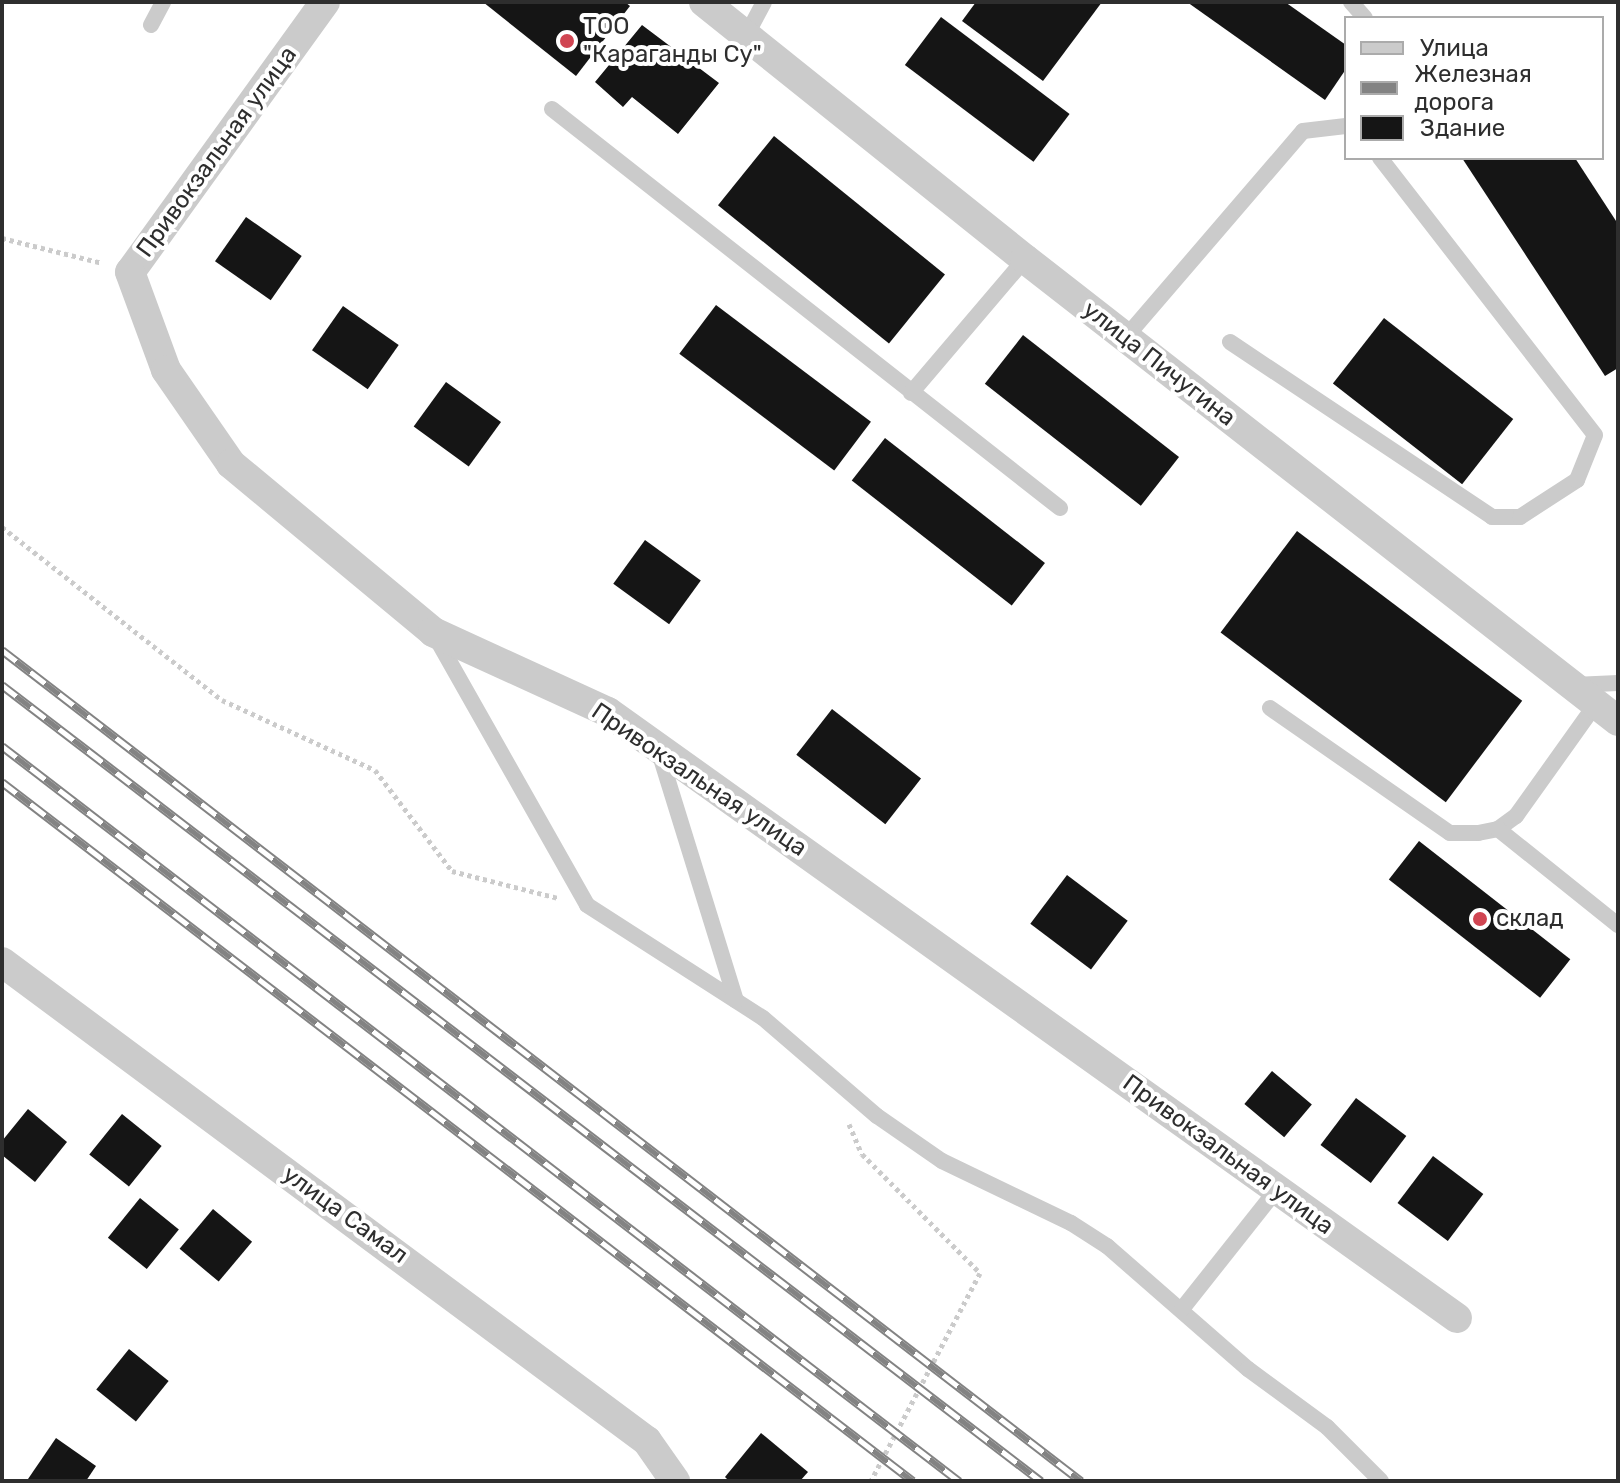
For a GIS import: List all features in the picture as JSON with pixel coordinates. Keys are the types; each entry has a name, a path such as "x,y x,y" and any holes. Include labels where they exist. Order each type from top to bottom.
{"street":[{"name":"Привокзальная улица","path":"325,2 130,272 166,370 231,464 433,632 608,712 1457,1318"},
{"name":"улица Пичугина","path":"704,2 1125,338 1607,712"},
{"name":"улица Самал","path":"2,962 647,1441 675,1481"}],"lane":[{"path":"151,25 163,2"},
{"path":"746,36 764,2"},
{"path":"552,109 1060,508"},
{"path":"1125,338 1303,131 1344,126"},
{"path":"1230,342 1492,517 1520,517 1577,480 1595,435 1382,160"},
{"path":"911,393 1025,259"},
{"path":"433,632 587,905 763,1018 877,1116 942,1161 1071,1223 1107,1246 1248,1369 1327,1427 1381,1481"},
{"path":"1572,685 1618,683"},
{"path":"1270,708 1450,833 1498,829 1516,816 1607,712"},
{"path":"658,747 736,1000"},
{"path":"1498,829 1618,925"},
{"path":"1182,1309 1277,1189"}],"path":[{"path":"2,238 67,252 130,272"},
{"path":"2,527 222,700 375,770 452,871 587,905"},
{"path":"827,1074 862,1154 980,1273 871,1481"}],"building":[{"name":"ТОО \"Караганды Су\"","path":"483,2 625,2 630,6 576,76"},
{"path":"976,2 1102,2 1043,81 962,21"},
{"path":"1187,2 1285,2 1344,44 1344,72 1325,100"},
{"path":"941,17 1070,114 1033,162 905,65"},
{"path":"642,25 719,83 678,134 632,97 623,107 595,82"},
{"path":"774,136 945,274 889,344 718,205"},
{"path":"1463,160 1576,160 1618,224 1618,368 1605,376"},
{"path":"246,217 302,256 271,300 215,261"},
{"path":"716,305 871,422 834,470 679,354"},
{"path":"343,306 399,345 368,389 312,350"},
{"path":"1384,318 1513,419 1462,484 1333,383"},
{"path":"1023,335 1179,457 1141,506 985,384"},
{"path":"446,382 501,422 469,466 414,426"},
{"path":"885,438 1045,563 1012,606 852,481"},
{"path":"1297,531 1522,701 1446,802 1221,632"},
{"path":"645,540 701,581 669,624 613,584"},
{"path":"832,709 921,779 885,824 796,755"},
{"name":"склад","path":"1419,841 1570,959 1540,998 1389,880"},
{"path":"1067,875 1128,921 1091,969 1030,924"},
{"path":"1272,1071 1312,1104 1284,1137 1244,1104"},
{"path":"1356,1098 1406,1136 1371,1183 1320,1145"},
{"path":"28,1109 67,1142 35,1182 2,1155 2,1141"},
{"path":"122,1114 162,1146 129,1187 89,1154"},
{"path":"1433,1156 1483,1194 1448,1241 1397,1203"},
{"path":"140,1198 179,1229 147,1269 108,1238"},
{"path":"213,1209 252,1242 219,1282 180,1249"},
{"path":"129,1349 169,1381 136,1422 96,1389"},
{"path":"761,1433 808,1472 800,1481 729,1481 725,1477"},
{"path":"56,1438 96,1466 86,1481 28,1479"}],"railway":[{"path":"2,650 1081,1481"},
{"path":"2,685 1041,1481"},
{"path":"2,746 959,1481"},
{"path":"2,782 913,1481"}],"place":[{"name":"ТОО \"Караганды Су\"","path":"567,41"},
{"name":"склад","path":"1480,919"}]}
